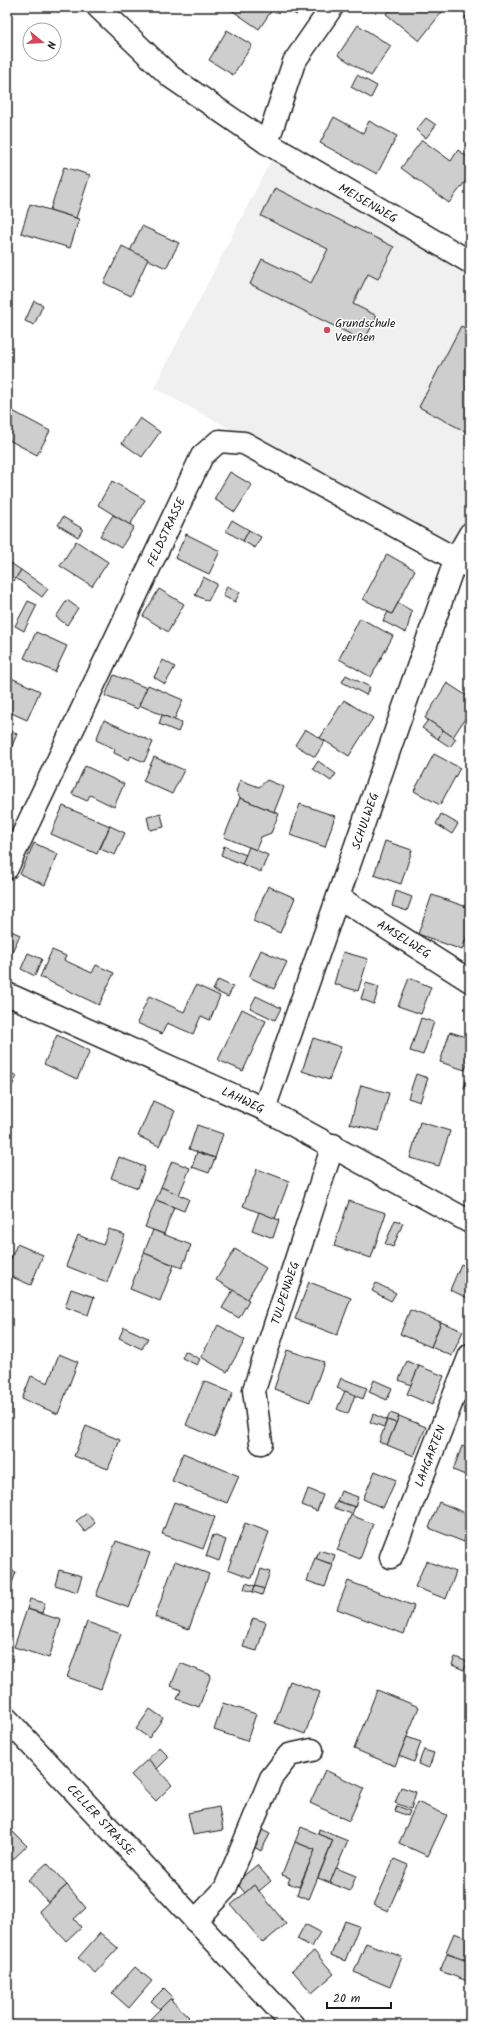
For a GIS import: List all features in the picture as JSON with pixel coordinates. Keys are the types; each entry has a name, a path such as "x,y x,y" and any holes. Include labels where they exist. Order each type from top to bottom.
{"street":[{"name":"MEISENWEG","path":"98,7 171,77 267,144 470,262"},
{"path":"267,144 294,62 332,7"},
{"name":"FELDSTRASSE","path":"7,868 202,456 220,441 244,443 463,563"},
{"name":"SCHULWEG","path":"264,1109 338,897 463,563 470,534"},
{"name":"AMSELWEG","path":"338,897 470,981"},
{"name":"LAHWEG","path":"7,994 264,1109 333,1145 470,1222"},
{"name":"TULPENWEG","path":"261,1443 254,1390 333,1145"},
{"name":"LAHGARTEN","path":"391,1557 470,1355"},
{"name":"CELLER STRASSE","path":"7,1719 293,2025"},
{"path":"195,1921 225,1889 271,1778 290,1755 312,1750"}],"shaded area":[{"name":"Grundschule Veerßen","path":"271,160 470,271 470,522 454,549 154,388"}],"building":[{"path":"227,7 274,7 259,29"},
{"path":"285,7 302,7 296,15"},
{"path":"391,7 446,7 419,41 386,14"},
{"path":"470,15 470,26 465,17"},
{"path":"358,25 391,46 371,76 338,55"},
{"path":"227,30 252,45 233,75 209,60"},
{"path":"357,75 377,86 371,98 351,87"},
{"path":"334,117 363,133 369,121 397,136 377,174 320,143"},
{"path":"426,118 436,125 426,138 416,130"},
{"path":"422,140 451,161 458,150 470,159 470,175 449,203 401,168"},
{"path":"64,167 90,175 76,218 50,210"},
{"path":"275,188 394,247 378,279 368,274 353,304 377,316 364,341 250,284 262,259 311,283 328,249 261,216"},
{"path":"30,204 79,219 70,248 21,233"},
{"path":"142,226 179,243 166,268 130,251"},
{"path":"122,246 148,259 131,296 104,283"},
{"path":"34,301 43,305 34,325 25,321"},
{"path":"461,326 470,331 470,434 419,407"},
{"path":"7,408 50,431 37,455 7,439"},
{"path":"140,418 160,432 142,457 122,443"},
{"path":"230,472 252,485 235,512 214,499"},
{"path":"112,481 145,500 130,525 98,505"},
{"path":"113,515 134,527 121,548 100,536"},
{"path":"63,517 83,529 78,537 58,525"},
{"path":"232,520 249,530 243,541 226,531"},
{"path":"249,530 261,537 255,548 243,541"},
{"path":"186,534 220,551 209,574 175,558"},
{"path":"76,541 108,562 92,586 60,566"},
{"path":"387,554 415,570 392,614 363,599"},
{"path":"9,562 21,570 14,581 7,576 7,565"},
{"path":"21,570 48,589 42,597 16,578"},
{"path":"203,577 217,584 208,601 195,595"},
{"path":"227,586 240,592 235,602 223,596"},
{"path":"159,589 184,604 168,632 143,616"},
{"path":"67,600 78,608 67,625 56,617"},
{"path":"28,601 37,605 24,631 15,626"},
{"path":"398,603 412,611 406,633 383,621 388,612 392,614"},
{"path":"360,618 393,636 371,677 339,659"},
{"path":"36,632 67,646 55,672 24,658"},
{"path":"163,660 175,667 165,684 154,677"},
{"path":"114,675 147,688 138,709 105,696"},
{"path":"346,675 370,687 366,695 342,682"},
{"path":"7,676 40,691 27,720 7,711"},
{"path":"447,683 470,698 470,711 453,737 425,718"},
{"path":"148,685 183,700 174,720 139,705"},
{"path":"344,700 373,718 349,756 320,738"},
{"path":"162,715 182,723 178,732 159,724"},
{"path":"104,720 153,742 144,762 131,756 129,760 114,753 115,749 96,740"},
{"path":"428,720 443,730 438,739 422,728"},
{"path":"7,729 17,734 7,758"},
{"path":"305,729 325,741 315,757 295,745"},
{"path":"443,730 456,739 450,747 438,739"},
{"path":"434,754 460,768 440,805 414,791"},
{"path":"154,757 184,770 172,794 143,781"},
{"path":"318,761 336,774 331,781 313,769"},
{"path":"85,766 124,784 114,807 90,795 87,801 72,794"},
{"path":"240,780 259,787 267,780 284,787 274,812 240,798 236,791"},
{"path":"240,798 279,814 271,833 261,837 256,850 224,837"},
{"path":"300,804 335,816 325,847 290,835"},
{"path":"63,806 110,826 97,854 51,834"},
{"path":"161,814 164,827 150,830 147,817"},
{"path":"441,814 458,824 452,834 436,824"},
{"path":"110,826 125,833 115,855 100,849"},
{"path":"385,841 412,850 401,884 374,875"},
{"path":"34,843 58,854 45,885 20,874"},
{"path":"224,846 246,855 242,864 221,855"},
{"path":"249,847 268,855 261,872 242,864"},
{"path":"268,886 295,898 280,933 253,921"},
{"path":"396,891 412,897 407,911 392,906"},
{"path":"432,895 470,908 470,928 462,950 418,934"},
{"path":"470,898 470,908 467,907"},
{"path":"7,929 20,935 7,962"},
{"path":"52,950 66,956 64,960 92,973 96,965 114,973 99,1005 40,977"},
{"path":"261,950 287,962 274,989 249,977"},
{"path":"343,952 368,959 358,991 334,984"},
{"path":"28,953 42,959 35,976 21,969"},
{"path":"409,978 431,987 421,1014 398,1006"},
{"path":"218,980 233,987 228,997 213,990"},
{"path":"366,983 379,987 374,1004 361,999"},
{"path":"196,985 220,996 210,1020 201,1016 193,1034 167,1023 162,1034 137,1023 149,996 184,1012"},
{"path":"256,996 281,1008 275,1020 250,1008"},
{"path":"242,1009 266,1021 243,1071 218,1060"},
{"path":"421,1018 434,1022 423,1055 410,1051"},
{"path":"450,1032 470,1038 470,1056 465,1070 440,1062"},
{"path":"57,1035 90,1051 77,1079 44,1064"},
{"path":"313,1038 341,1047 329,1080 302,1071"},
{"path":"470,1069 470,1090 464,1088"},
{"path":"7,1071 17,1076 11,1088 7,1085"},
{"path":"416,1074 428,1078 420,1102 408,1098"},
{"path":"361,1085 389,1093 379,1131 350,1124"},
{"path":"153,1101 175,1111 159,1146 138,1136"},
{"path":"420,1122 450,1131 439,1166 410,1158"},
{"path":"197,1125 223,1134 215,1158 189,1149"},
{"path":"197,1152 215,1158 209,1173 192,1167"},
{"path":"119,1157 145,1167 138,1188 111,1178"},
{"path":"172,1161 190,1168 179,1195 161,1187"},
{"path":"257,1169 289,1181 275,1219 243,1206"},
{"path":"161,1187 189,1199 184,1211 156,1200"},
{"path":"156,1200 174,1207 164,1234 145,1227"},
{"path":"349,1201 386,1213 371,1258 334,1246"},
{"path":"259,1212 279,1220 273,1238 252,1230"},
{"path":"395,1220 403,1223 393,1247 385,1244"},
{"path":"109,1229 125,1235 107,1282 66,1266 78,1235 103,1245"},
{"path":"153,1230 191,1245 182,1268 144,1253"},
{"path":"17,1244 43,1255 31,1285 7,1275 7,1268"},
{"path":"235,1249 266,1268 247,1299 216,1280"},
{"path":"144,1253 174,1265 160,1301 130,1289"},
{"path":"461,1264 470,1268 470,1299 450,1290"},
{"path":"309,1282 351,1298 337,1335 295,1319"},
{"path":"376,1283 396,1293 391,1301 372,1291"},
{"path":"71,1289 94,1297 88,1315 65,1307"},
{"path":"233,1290 249,1300 239,1318 222,1308"},
{"path":"410,1310 441,1322 431,1347 400,1334"},
{"path":"441,1322 463,1331 452,1356 431,1347"},
{"path":"218,1325 245,1340 227,1372 201,1357"},
{"path":"124,1327 148,1338 142,1349 119,1338"},
{"path":"287,1350 324,1362 310,1402 274,1389"},
{"path":"185,1351 200,1359 197,1365 182,1358"},
{"path":"59,1354 78,1362 58,1414 22,1399 31,1376 48,1383"},
{"path":"407,1361 419,1366 411,1385 399,1380"},
{"path":"419,1366 444,1376 432,1405 407,1394"},
{"path":"341,1378 367,1388 363,1399 337,1388"},
{"path":"374,1380 392,1388 387,1400 369,1392"},
{"path":"204,1381 233,1393 215,1437 186,1425"},
{"path":"345,1391 355,1395 348,1414 337,1409"},
{"path":"390,1413 399,1416 396,1423 387,1420"},
{"path":"373,1414 387,1420 384,1427 370,1422"},
{"path":"399,1416 426,1427 414,1456 387,1445"},
{"path":"387,1420 396,1423 387,1445 379,1442"},
{"path":"86,1426 120,1440 108,1469 74,1456"},
{"path":"462,1446 470,1449 470,1477 453,1470"},
{"path":"183,1453 239,1476 227,1503 172,1481"},
{"path":"375,1471 396,1480 383,1508 363,1499"},
{"path":"308,1489 323,1495 317,1511 302,1505"},
{"path":"341,1491 358,1497 355,1507 337,1501"},
{"path":"337,1501 355,1507 352,1514 334,1508"},
{"path":"174,1502 215,1517 203,1549 162,1534"},
{"path":"439,1502 470,1515 470,1526 464,1542 429,1528"},
{"path":"87,1513 95,1523 85,1532 76,1521"},
{"path":"351,1515 373,1524 360,1559 337,1550"},
{"path":"245,1523 269,1532 252,1578 228,1569"},
{"path":"213,1535 226,1540 219,1561 206,1556"},
{"path":"116,1541 150,1553 129,1608 96,1596"},
{"path":"319,1550 335,1555 332,1564 316,1559"},
{"path":"315,1558 333,1565 325,1587 307,1581"},
{"path":"175,1561 209,1574 189,1629 155,1617"},
{"path":"426,1561 456,1572 446,1599 415,1587"},
{"path":"7,1569 16,1572 7,1597"},
{"path":"261,1569 270,1572 264,1589 255,1586"},
{"path":"59,1570 82,1576 77,1592 55,1585"},
{"path":"348,1581 414,1606 404,1634 337,1609"},
{"path":"246,1583 255,1586 253,1592 244,1589"},
{"path":"255,1586 264,1589 262,1595 253,1592"},
{"path":"30,1599 45,1603 42,1613 27,1609"},
{"path":"27,1609 61,1620 49,1658 14,1647"},
{"path":"253,1618 266,1622 257,1651 243,1647"},
{"path":"87,1622 121,1634 101,1689 67,1677"},
{"path":"455,1657 468,1662 464,1670 452,1665"},
{"path":"180,1663 211,1675 199,1707 177,1699 181,1690 171,1686"},
{"path":"290,1681 320,1692 305,1734 275,1723"},
{"path":"377,1690 419,1707 395,1766 354,1749"},
{"path":"223,1703 256,1714 247,1741 214,1730"},
{"path":"150,1709 163,1718 149,1738 136,1729"},
{"path":"407,1737 421,1742 414,1762 399,1756"},
{"path":"159,1747 169,1757 157,1769 148,1759"},
{"path":"424,1750 434,1753 429,1768 418,1764"},
{"path":"148,1759 172,1785 156,1801 131,1775"},
{"path":"325,1770 364,1788 349,1821 310,1803"},
{"path":"401,1787 416,1792 411,1809 395,1803"},
{"path":"417,1802 447,1815 428,1856 399,1843"},
{"path":"397,1806 410,1811 408,1816 395,1811"},
{"path":"219,1807 223,1830 193,1835 188,1813"},
{"path":"7,1826 27,1846 7,1865"},
{"path":"301,1827 333,1840 309,1899 297,1894 315,1850 295,1842"},
{"path":"319,1829 348,1841 330,1883 318,1878 333,1840 318,1834"},
{"path":"262,1830 270,1834 261,1851 254,1847"},
{"path":"295,1842 315,1850 299,1887 288,1883 290,1878 282,1875"},
{"path":"394,1859 408,1865 388,1911 374,1905"},
{"path":"47,1863 67,1885 48,1902 28,1880"},
{"path":"257,1865 271,1881 259,1891 254,1885 245,1893 236,1882"},
{"path":"336,1868 356,1876 350,1891 330,1883"},
{"path":"67,1885 86,1908 74,1919 81,1927 66,1941 39,1911"},
{"path":"254,1885 286,1924 263,1943 231,1905"},
{"path":"345,1921 359,1926 345,1961 331,1955"},
{"path":"305,1924 320,1932 312,1947 297,1939"},
{"path":"100,1933 118,1948 95,1973 78,1958"},
{"path":"454,1933 470,1939 470,1961 446,1952"},
{"path":"366,1943 402,1957 390,1987 354,1972"},
{"path":"314,1951 334,1974 312,1993 292,1970"},
{"path":"447,1954 470,1962 470,1982 440,1971"},
{"path":"135,1967 152,1981 129,2008 112,1993"},
{"path":"164,1988 174,1998 172,2000 170,1999 160,2009 151,2001"},
{"path":"170,1999 189,2017 181,2025 154,2025 155,2024 150,2019"}],"place":[{"name":"Grundschule Veerßen","path":"327,330"}]}
